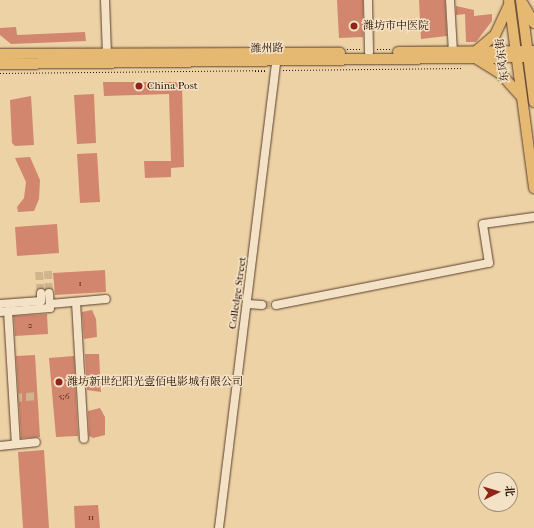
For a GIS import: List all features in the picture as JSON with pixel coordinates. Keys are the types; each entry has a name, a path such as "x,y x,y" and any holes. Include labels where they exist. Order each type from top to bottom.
{"main road":[{"path":"521,1 534,23"},
{"path":"521,1 530,54 534,102"},
{"path":"509,2 495,35 476,55 501,74 520,95"},
{"name":"东风东街","path":"509,2 514,54 534,188"},
{"name":"潍州路","path":"0,54 453,52 476,55"},
{"name":"潍州路","path":"0,64 277,66 476,55 530,54"}],"street":[{"path":"105,0 107,54"},
{"path":"368,0 369,52"},
{"path":"450,0 453,52"},
{"name":"Colledge Street","path":"219,528 238,364 248,304 277,66"},
{"path":"276,305 489,263 483,224 534,217"},
{"path":"0,304 41,301 45,293 50,304 50,308 4,312 16,444"},
{"path":"50,304 106,299"},
{"path":"76,302 84,439"},
{"path":"248,304 262,304"},
{"path":"0,446 36,442"}],"path":[{"path":"0,73 277,66 463,68"}],"building":[{"path":"337,0 363,0 363,37 339,38"},
{"path":"419,0 445,0 447,36 421,39"},
{"path":"456,6 474,10 474,16 492,14 492,21 476,42 466,42 465,14 456,15"},
{"path":"16,27 17,35 85,32 86,41 11,44 0,35 0,28"},
{"path":"103,82 182,82 184,167 171,168 171,177 145,178 144,161 171,161 169,94 104,96"},
{"path":"94,94 96,143 77,144 74,95"},
{"path":"31,96 34,145 15,146 12,143 10,100"},
{"path":"97,153 100,202 80,203 77,154"},
{"path":"30,157 40,180 39,199 34,211 18,212 17,207 24,198 26,182 15,158"},
{"path":"57,224 59,253 17,256 15,227"},
{"path":"105,270 106,292 55,295 53,273"},
{"path":"92,310 96,319 97,337 84,339 82,312"},
{"path":"47,314 48,334 15,336 14,316"},
{"path":"85,354 99,354 101,392 87,390"},
{"path":"35,355 40,437 21,438 16,356"},
{"path":"74,356 78,436 56,437 49,358"},
{"path":"100,408 105,417 105,435 93,438 89,436 88,411"},
{"path":"44,450 49,528 23,528 18,452"},
{"path":"98,505 100,528 75,528 74,506"}],"tunnel":[{"path":"48,271 49,293"},
{"path":"39,272 41,293"},
{"path":"262,305 276,305"},
{"path":"14,398 38,396"}],"place":[{"name":"潍坊市中医院","path":"354,26"},
{"name":"China Post","path":"139,86"},
{"name":"潍坊新世纪阳光壹佰电影城有限公司","path":"59,382"}]}
